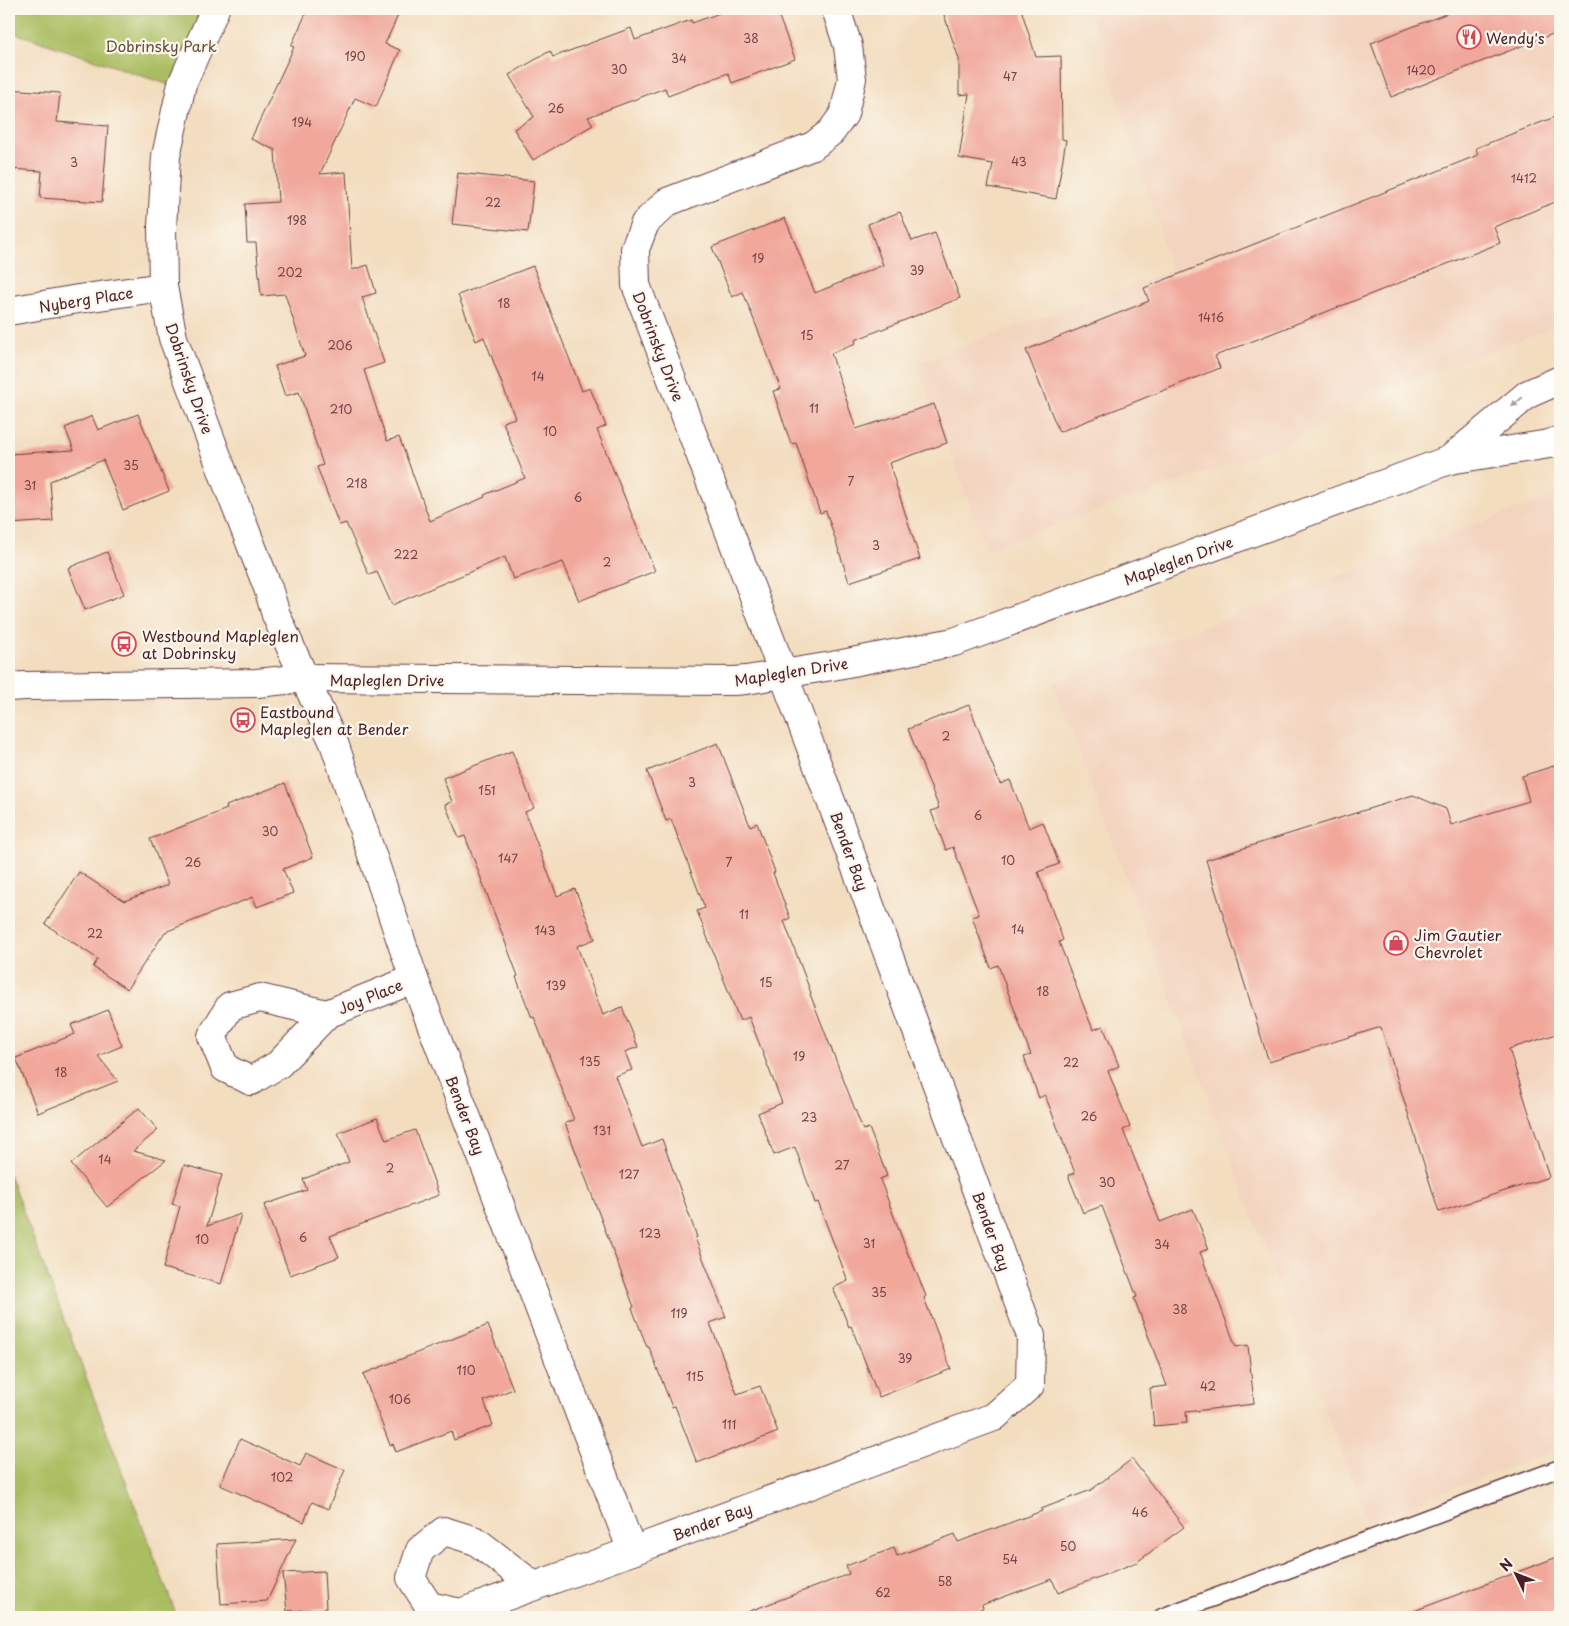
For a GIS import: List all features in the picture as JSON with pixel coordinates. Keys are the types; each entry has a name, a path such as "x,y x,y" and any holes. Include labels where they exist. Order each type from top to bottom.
{"street":[{"name":"Dobrinsky Drive","path":"215,9 182,84 166,156 162,228 163,287 174,338 268,588 276,615 305,678"},
{"name":"Dobrinsky Drive","path":"783,673 636,285 635,249 645,223 667,202 813,146 830,132 844,114 852,79 848,46 836,9"},
{"name":"Nyberg Place","path":"9,311 78,298 163,287"},
{"name":"Mapleglen Drive","path":"1449,460 1528,394 1560,380"},
{"name":"Mapleglen Drive","path":"9,687 257,683 305,678 734,681 832,666 954,642 1449,460 1549,444 1560,440"},
{"name":"Bender Bay","path":"534,1586 994,1417 1030,1385 1031,1336 783,673"},
{"name":"Bender Bay","path":"305,678 334,743 414,979 632,1551"},
{"name":"Joy Place","path":"327,1014 414,979"}],"lane":[{"path":"1162,1617 1560,1468"}],"shaded area":[{"path":"1089,9 1560,9 1560,325 1373,395 1290,443 987,549 916,363 1172,270"},
{"path":"1560,493 1560,1448 1367,1521 1053,683"}],"green space":[{"name":"Dobrinsky Park","path":"9,9 215,9 181,89 9,31"},
{"path":"9,1174 177,1617 9,1617"}],"building":[{"path":"308,9 401,9 385,44 400,50 376,107 355,98 320,174 346,172 352,270 368,265 376,293 362,297 384,363 364,370 387,441 399,437 430,521 525,478 503,422 515,418 484,337 476,341 458,295 533,266 582,391 590,388 606,426 597,430 655,571 579,601 563,562 513,579 505,557 392,605 377,572 369,575 346,523 339,525 317,467 323,465 299,392 285,396 275,366 305,356 285,294 261,296 256,243 247,243 245,204 278,202 275,150 251,139 294,47 291,46"},
{"path":"731,9 776,9 795,59 732,83 728,73 668,96 665,88 588,117 593,125 533,160 514,129 534,117 509,75 550,51 553,57 631,28 635,40 691,20 692,23"},
{"path":"942,9 1021,9 1036,57 1061,56 1062,139 1066,140 1056,199 988,187 993,164 959,158 969,94 959,95 959,59"},
{"path":"1458,9 1560,9 1560,31 1391,97 1371,43"},
{"path":"9,89 60,93 57,122 108,126 102,202 40,198 42,171 9,169"},
{"path":"1560,115 1560,200 1494,227 1500,243 1215,356 1220,368 1059,432 1026,350 1149,301 1144,288 1478,155 1476,148"},
{"path":"458,173 534,181 528,232 452,224"},
{"path":"900,212 912,241 935,233 960,298 855,340 856,343 831,353 856,429 934,404 947,443 889,463 920,559 849,582 826,511 820,513 796,443 791,444 773,391 781,389 743,292 732,297 712,247 785,218 815,293 883,265 868,224"},
{"path":"138,414 169,491 123,510 103,460 50,481 53,521 9,524 9,454 74,450 65,428 92,416 98,430"},
{"path":"107,552 124,594 85,610 68,568"},
{"path":"969,705 1000,784 1010,780 1029,828 1043,822 1059,864 1038,872 1063,940 1059,942 1093,1030 1103,1026 1119,1066 1108,1071 1130,1127 1123,1130 1160,1222 1193,1209 1209,1249 1200,1252 1236,1347 1248,1345 1254,1404 1186,1412 1187,1423 1154,1426 1150,1388 1167,1386 1134,1298 1137,1297 1102,1206 1083,1213 1068,1175 1075,1173 1045,1095 1039,1098 1024,1057 1031,1055 998,965 991,968 972,917 979,915 953,847 946,850 931,811 939,808 908,729"},
{"path":"718,743 750,826 757,823 790,918 784,921 863,1130 869,1128 887,1176 880,1179 909,1257 926,1296 924,1298 951,1369 879,1397 851,1326 849,1327 833,1288 848,1281 818,1202 815,1203 795,1147 774,1155 758,1113 782,1103 749,1017 740,1021 697,911 705,908 671,819 666,821 647,771"},
{"path":"512,751 534,808 525,812 557,896 575,889 595,939 577,946 603,1015 622,1007 638,1047 625,1052 632,1070 615,1076 642,1147 662,1139 697,1237 695,1238 726,1317 710,1323 737,1394 760,1386 778,1432 697,1463 675,1406 672,1407 649,1347 647,1347 632,1308 634,1307 565,1123 574,1120 534,1017 532,1018 516,977 518,976 465,836 459,838 445,804 452,802 443,778"},
{"name":"Jim Gautier Chevrolet","path":"1560,764 1560,1033 1509,1049 1549,1177 1439,1212 1381,1027 1269,1062 1206,860 1413,795 1446,809 1451,825 1529,801 1522,776"},
{"path":"285,783 313,857 283,869 293,893 257,907 253,897 165,932 127,989 93,967 98,959 45,924 79,872 124,901 168,885 150,839 227,809 226,806"},
{"path":"108,1010 122,1046 98,1056 118,1081 38,1113 16,1058 75,1034 71,1025"},
{"path":"139,1108 158,1130 133,1151 166,1160 107,1207 71,1164"},
{"path":"377,1118 386,1140 415,1130 439,1195 330,1236 339,1257 290,1275 264,1205 307,1190 303,1179 349,1162 338,1133"},
{"path":"184,1165 222,1175 207,1226 241,1214 221,1284 163,1268 180,1206 172,1204"},
{"path":"488,1325 513,1389 484,1401 493,1425 454,1440 451,1431 396,1452 393,1444 390,1445 363,1374"},
{"path":"240,1439 300,1466 306,1453 345,1470 328,1509 312,1502 304,1522 220,1485"},
{"path":"1132,1459 1184,1527 1137,1562 1058,1593 1052,1579 982,1605 983,1608 960,1617 742,1617 742,1614 849,1574 846,1566 894,1548 897,1556 955,1534 958,1542 1042,1511 1041,1509 1091,1490"},
{"path":"296,1539 267,1601 221,1604 217,1544"},
{"path":"1560,1556 1560,1612 1547,1617 1407,1617 1406,1614"},
{"path":"324,1571 326,1609 287,1611 283,1573"}],"place":[{"name":"Wendy's","path":"1469,37"},
{"name":"Westbound Mapleglen at Dobrinsky","path":"124,644"},
{"name":"Eastbound Mapleglen at Bender","path":"243,720"},
{"name":"Jim Gautier Chevrolet","path":"1396,943"}]}
